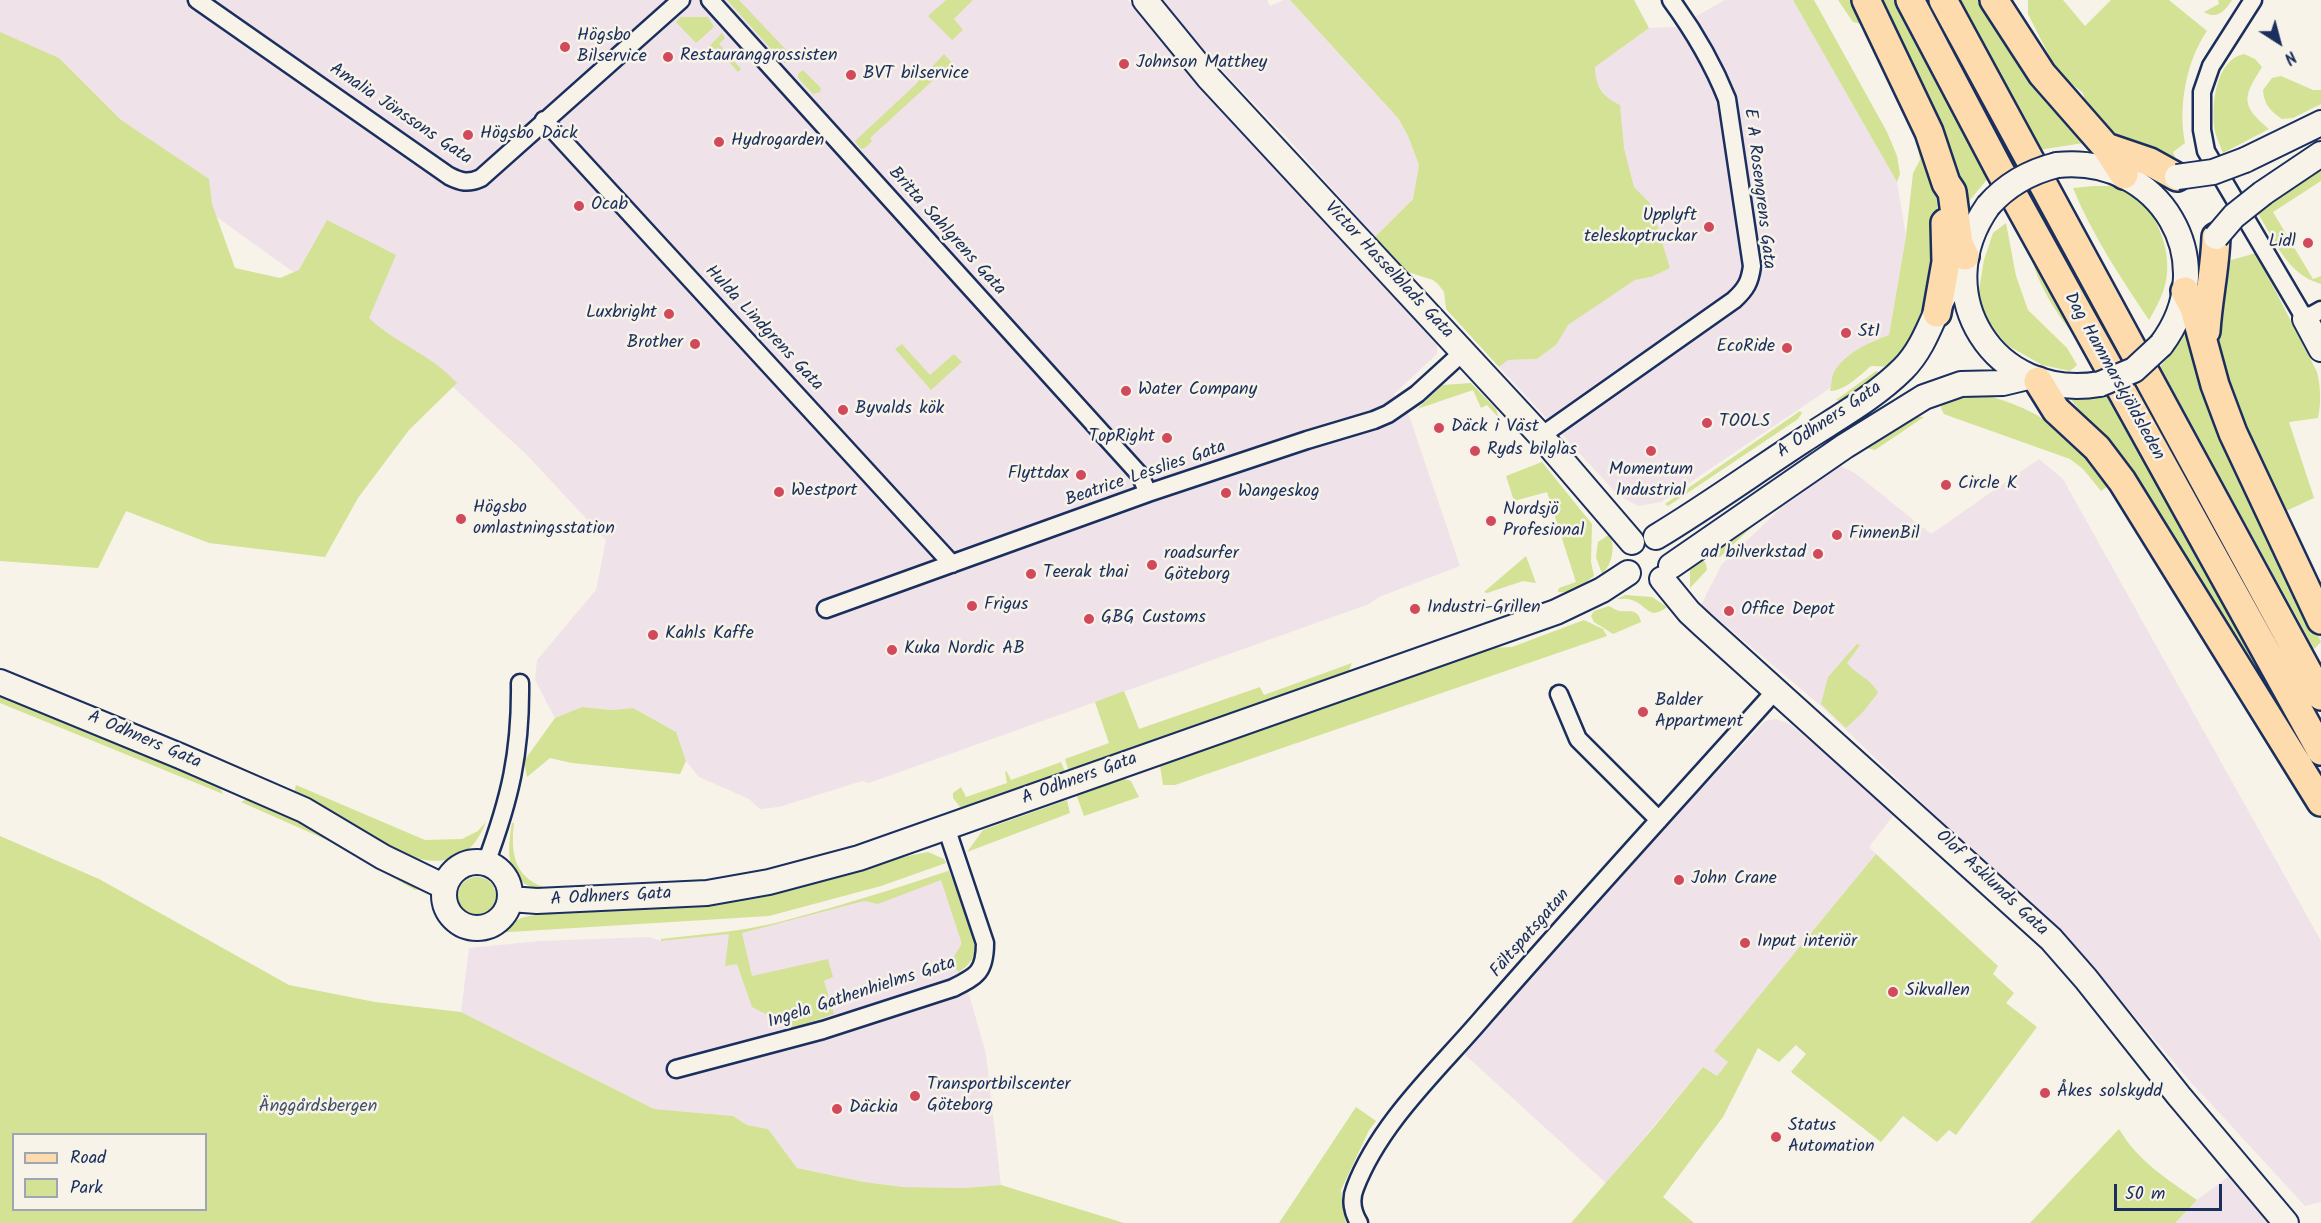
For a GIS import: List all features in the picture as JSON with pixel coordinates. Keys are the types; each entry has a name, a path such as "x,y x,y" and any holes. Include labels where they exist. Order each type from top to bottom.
{"main road":[{"path":"1866,0 1929,132 1946,183 1952,192 1959,244 1964,262"},
{"name":"Dag Hammarskjöldsleden","path":"1910,0 2008,187 2321,751"},
{"name":"Dag Hammarskjöldsleden","path":"1942,0 2321,696"},
{"path":"1994,0 2043,75 2106,147 2128,177"},
{"path":"2106,147 2150,162 2177,177"},
{"path":"1937,313 1946,262 1944,194 1946,183"},
{"path":"2205,346 2208,296 2215,269 2216,237"},
{"path":"2185,285 2194,308 2215,385 2233,433 2321,620"},
{"path":"2033,379 2056,410 2097,448 2122,481 2321,802"}],"street":[{"name":"Amalia Jönssons Gata","path":"197,0 459,181 470,183 481,178 681,0"},
{"name":"Britta Sahlgrens Gata","path":"710,0 1140,475 1148,493"},
{"name":"Victor Hasselblads Gata","path":"1144,0 1208,77 1541,436 1632,542"},
{"name":"E A Rosengrens Gata","path":"1541,436 1734,300 1745,290 1750,279 1751,258 1727,99 1720,81 1671,0"},
{"path":"2253,0 2211,66 2202,92 2202,130 2206,151 2313,315 2321,349"},
{"name":"Hulda Lindgrens Gata","path":"544,120 952,564"},
{"path":"2128,177 2177,177 2213,172 2245,160 2321,123"},
{"path":"2185,285 2200,267 2216,237 2234,216 2263,193 2321,154"},
{"path":"2085,164 2105,168 2128,177 2155,198 2172,222 2183,249 2185,285 2177,320 2161,345 2134,370 2100,384 2063,386 2033,379 2001,359 1978,330 1965,295 1964,262 1973,230 1988,206 2019,179 2031,173 2057,165 2085,164"},
{"name":"A Odhners Gata","path":"1632,542 1643,537 1656,537 1886,384 1911,360 1925,339 1964,262"},
{"name":"Beatrice Lesslies Gata","path":"826,609 1148,493 1374,420 1417,394 1463,352"},
{"name":"A Odhners Gata","path":"1667,572 1845,446 1924,397 1961,384 2003,383 2033,379"},
{"path":"1632,542 1624,557 1628,573 1644,583 1650,583 1667,572 1671,552 1656,537"},
{"name":"Olof Asklunds Gata","path":"1667,572 1689,612 2050,939 2086,979 2179,1096 2286,1223"},
{"name":"A Odhners Gata","path":"510,899 537,901 707,893 810,872 859,858 1556,612 1602,590 1628,573"},
{"name":"A Odhners Gata","path":"0,682 304,810 383,857 445,886"},
{"path":"486,863 510,792 520,723 520,683"},
{"name":"Fältspatsgatan","path":"1359,1223 1352,1204 1353,1191 1361,1173 1391,1124 1551,939 1776,690"},
{"path":"1559,694 1578,739 1659,820"},
{"name":"Ingela Gathenhielms Gata","path":"676,1069 823,1030 953,988 972,979 981,970 985,958 985,943 946,827"},
{"path":"486,863 500,871 505,877 510,899 508,907 499,920 484,928 467,927 453,918 448,911 445,903 445,886 452,873 464,865 486,863"}],"shaded area":[{"path":"0,0 1128,0 1190,74 1437,338 1437,354 1394,394 1409,415 1460,566 1379,597 1369,604 869,783 862,781 779,807 760,809 749,799 699,777 686,761 675,732 633,708 611,710 582,707 555,718 535,680 537,660 596,590 606,540 527,455 453,387 0,61"},
{"path":"1163,0 1267,0 1270,6 1290,0 1398,118 1419,165 1413,199 1375,237 1290,141 1201,48"},
{"path":"1725,0 1793,0 1897,182 1906,236 1889,335 1872,341 1833,374 1832,387 1661,502 1639,506 1619,496 1499,367 1507,360 1537,359 1556,345 1567,325 1635,280 1651,277 1650,203 1634,187 1609,100 1595,82 1595,67 1649,28 1677,27"},
{"path":"2039,459 2063,479 2321,941 2321,1202 2305,1206 2189,1080 2090,964 1820,705 1701,605 1722,564 1781,508 1840,466 1855,473 1931,534"},
{"path":"1776,719 1790,724 1896,812 1869,847 1876,854 1715,1051 1728,1062 1717,1076 1703,1067 1606,1183 1464,1054 1586,913 1765,721"},
{"path":"949,870 971,939 959,972 969,994 986,1054 1001,1185 964,1188 903,1187 864,1182 797,1168 768,1129 747,1125 733,1116 654,1109 461,1012 469,948 540,941 649,937 661,941 749,931 884,893"},
{"path":"2233,1173 2270,1223 2175,1223 2197,1200"}],"green space":[{"path":"727,0 739,0 789,53 791,60 785,63 781,60"},
{"path":"946,0 973,0 954,19 963,30 952,40 928,16"},
{"path":"1290,0 1634,0 1649,28 1595,67 1595,74 1598,86 1605,95 1620,105 1624,148 1634,187 1650,203 1670,268 1651,277 1635,280 1568,325 1556,345 1537,359 1508,360 1499,367 1446,309 1444,292 1438,284 1433,280 1408,272 1375,237 1413,199 1419,165 1398,118"},
{"path":"1793,0 1814,0 1887,132 1897,156 1900,174 1897,182"},
{"path":"1838,0 1855,0 1864,20 1862,24 1853,22"},
{"path":"1876,0 1894,0 1989,177 1965,206"},
{"path":"1957,0 1984,0 2013,48 2083,143 2039,150"},
{"path":"2028,0 2063,0 2085,26 2111,0 2169,0 2207,31 2194,56 2185,85 2183,129 2185,143 2173,152 2175,163 2125,144 2086,105 2083,93 2058,73 2028,14"},
{"path":"2218,0 2232,0 2217,15 2204,12 2219,4"},
{"path":"681,17 708,17 714,27 696,43 676,22"},
{"path":"0,32 59,58 121,120 209,179 212,204 235,268 280,278 299,270 327,220 396,255 369,318 390,335 436,364 457,383 409,430 358,498 325,557 209,543 126,511 98,568 0,561"},
{"path":"722,33 725,38 719,44 741,69 738,72 717,48 706,54 704,52"},
{"path":"944,54 952,63 870,138 872,141 865,148 861,149 855,141 914,86"},
{"path":"2244,54 2255,59 2262,67 2248,93 2248,100 2253,113 2269,129 2223,153 2214,126 2215,94 2227,64"},
{"path":"803,70 821,88 820,92 813,94 798,78 798,74"},
{"path":"2281,76 2313,90 2321,90 2321,104 2293,118 2282,119 2268,107 2263,90 2272,78"},
{"path":"1914,126 1936,191 1939,236 1924,323 1894,367 1871,366 1847,385 1830,391 1833,374 1845,359 1866,345 1889,335 1906,236 1913,173 1920,160"},
{"path":"2321,167 2321,181 2273,212 2313,279 2321,276 2321,284 2309,279 2290,264 2257,212"},
{"path":"2114,186 2135,195 2151,213 2157,225 2166,249 2167,273 2163,292 2149,320 2098,239 2073,188"},
{"path":"2006,223 2016,276 2028,310 2067,348 2077,365 2070,371 2042,365 2007,345 1986,319 1978,296 1984,260 1993,233"},
{"path":"2030,252 2079,340 2049,299"},
{"path":"2256,253 2317,372 2319,384 2318,418 2289,422 2314,498 2286,511 2247,428 2224,368 2212,318 2228,261"},
{"path":"2188,331 2321,642 2314,649 2160,367"},
{"path":"902,344 930,375 954,354 962,362 931,390 895,349"},
{"path":"1876,371 1884,374 1843,402 1836,400"},
{"path":"1471,383 1496,409 1499,418 1487,405 1481,408 1473,390 1417,409 1443,385"},
{"path":"1979,394 2029,411 2052,425 2078,447 2108,486 2101,491 2083,469 2070,459 1944,414 1941,408 1944,399"},
{"path":"2108,394 2265,680 2266,684 2263,686 2195,582 2201,579 2195,568 2188,571 2121,461 2068,396"},
{"path":"1800,411 1802,413 1798,419 1668,506 1665,504"},
{"path":"1915,416 1924,417 1875,450 1866,448"},
{"path":"1542,462 1592,524 1591,562 1594,576 1577,588 1563,592 1558,592 1559,588 1576,582 1547,492 1514,501 1506,476"},
{"path":"1773,507 1720,557 1714,557 1708,549"},
{"path":"1610,534 1612,555 1609,565 1602,574 1596,557 1598,542"},
{"path":"1700,555 1707,570 1690,588 1690,569"},
{"path":"1526,556 1536,583 1523,581 1484,592"},
{"path":"1625,595 1652,597 1667,607 1652,613 1632,600 1617,599"},
{"path":"1609,606 1619,611 1636,613 1641,622 1613,634 1594,622 1591,616 1594,611"},
{"path":"1584,620 1603,629 1607,636 1175,785 1163,785 1161,763 1489,648 1512,647"},
{"path":"1857,644 1860,645 1847,663 1872,684 1878,693 1846,728 1821,704 1828,677"},
{"path":"1352,663 1348,673 1337,679 1069,772 1065,759 1109,743 1095,702 1124,691 1139,729 1260,687 1264,695"},
{"path":"0,693 219,786 223,794 0,703"},
{"path":"582,707 611,710 633,708 676,732 686,761 680,774 572,763 550,758 527,777 524,761 555,718"},
{"path":"1061,762 1066,774 973,806 960,807 953,798 953,793 961,787 966,797 1007,783 1005,771 1011,780"},
{"path":"1122,778 1131,781 1139,797 1084,816 1076,794"},
{"path":"296,785 425,840 462,839 478,831 486,822 479,837 461,855 438,861 425,860 396,853 294,793"},
{"path":"255,799 284,811 420,889 415,890 327,840 241,802"},
{"path":"1067,800 1070,813 967,852 983,830"},
{"path":"512,823 514,823 514,856 522,873 529,880 551,889 536,888 517,878 512,869 509,848"},
{"name":"Änggårdsbergen","path":"0,836 99,879 289,985 375,1002 461,1012 654,1109 733,1116 747,1125 768,1129 797,1168 864,1182 903,1187 964,1188 1001,1185 1124,1223 0,1223"},
{"path":"928,852 944,859 946,863 881,886 769,916 493,933 521,918 560,909 878,862"},
{"path":"1876,854 1998,966 1993,974 2014,993 2006,1003 2037,1027 1956,1135 1949,1130 1937,1142 1903,1116 1881,1142 1791,1072 1806,1054 1796,1045 1779,1062 1758,1048 1723,1117 1663,1197 1694,1223 1571,1223 1703,1067 1717,1076 1728,1062 1714,1051"},
{"path":"949,871 970,925 975,947 972,959 959,972 950,963 961,941 941,880 878,904 864,901 742,933 752,976 828,959 833,977 824,981 834,1014 793,1028 752,1007 737,964 725,966 729,934 661,941 661,939 771,924 838,906"},
{"path":"477,877 491,882 496,896 491,910 477,915 463,910 458,896 463,882"},
{"path":"1356,1107 1376,1121 1369,1130 1341,1190 1346,1223 1279,1223"},
{"path":"2119,1129 2144,1160 2197,1200 2175,1223 2030,1223"}],"place":[{"name":"Högsbo Bilservice","path":"565,47"},
{"name":"Restauranggrossisten","path":"668,57"},
{"name":"Johnson Matthey","path":"1124,64"},
{"name":"BVT bilservice","path":"851,75"},
{"name":"Högsbo Däck","path":"468,135"},
{"name":"Hydrogarden","path":"719,142"},
{"name":"Ocab","path":"579,206"},
{"name":"Upplyft teleskoptruckar","path":"1709,227"},
{"name":"Lidl","path":"2308,243"},
{"name":"Luxbright","path":"669,314"},
{"name":"St1","path":"1846,333"},
{"name":"Brother","path":"695,344"},
{"name":"EcoRide","path":"1787,348"},
{"name":"Water Company","path":"1126,391"},
{"name":"Byvalds kök","path":"843,410"},
{"name":"TOOLS","path":"1707,423"},
{"name":"Däck i Väst","path":"1439,428"},
{"name":"TopRight","path":"1167,438"},
{"name":"Ryds bilglas","path":"1475,451"},
{"name":"Momentum Industrial","path":"1651,451"},
{"name":"Flyttdax","path":"1081,475"},
{"name":"Circle K","path":"1946,485"},
{"name":"Westport","path":"779,492"},
{"name":"Wangeskog","path":"1226,493"},
{"name":"Högsbo omlastningsstation","path":"461,519"},
{"name":"Nordsjö Profesional","path":"1491,521"},
{"name":"FinnenBil","path":"1837,535"},
{"name":"ad bilverkstad","path":"1818,554"},
{"name":"roadsurfer Göteborg","path":"1152,565"},
{"name":"Teerak thai","path":"1031,574"},
{"name":"Frigus","path":"972,606"},
{"name":"Industri-Grillen","path":"1415,609"},
{"name":"Office Depot","path":"1729,611"},
{"name":"GBG Customs","path":"1089,619"},
{"name":"Kahls Kaffe","path":"653,635"},
{"name":"Kuka Nordic AB","path":"892,650"},
{"name":"Balder Appartment","path":"1643,712"},
{"name":"John Crane","path":"1679,880"},
{"name":"Input interiör","path":"1745,943"},
{"name":"Sikvallen","path":"1893,992"},
{"name":"Åkes solskydd","path":"2045,1093"},
{"name":"Transportbilscenter Göteborg","path":"915,1096"},
{"name":"Däckia","path":"837,1109"},
{"name":"Status Automation","path":"1776,1137"}]}
